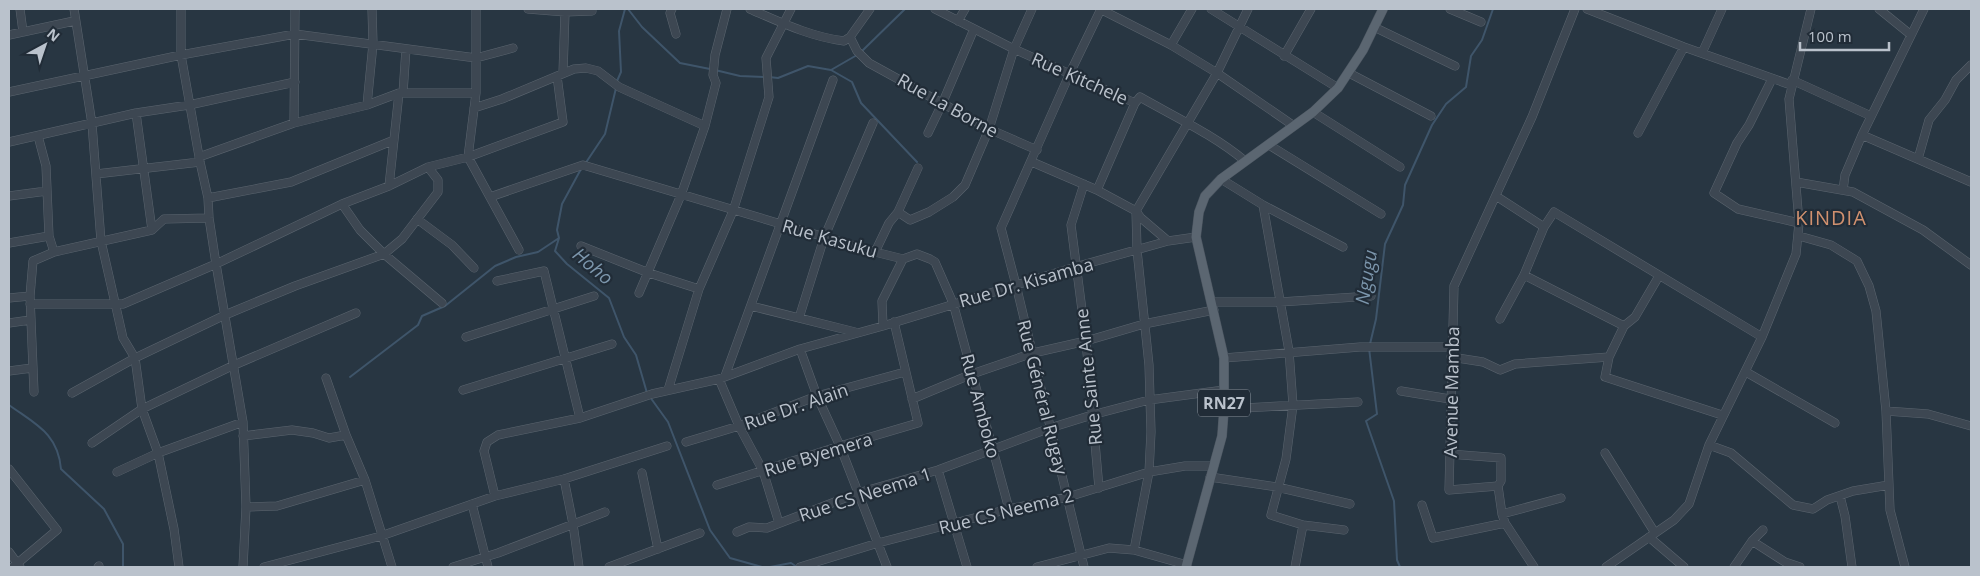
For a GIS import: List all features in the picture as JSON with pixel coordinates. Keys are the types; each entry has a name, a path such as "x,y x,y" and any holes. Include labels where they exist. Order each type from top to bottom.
{"main road":[{"name":"RN27","path":"1186,566 1222,436 1224,409 1224,358 1196,237 1199,212 1205,196 1221,179 1313,112 1338,88 1363,50 1383,9"}],"street":[{"path":"20,9 23,32"},
{"path":"74,9 74,21 86,75 92,124 102,241 122,338 136,358 142,409 158,453 174,530 179,567"},
{"path":"181,9 181,56 199,160 208,198 216,264 243,422 246,506 242,567"},
{"path":"294,123 295,9"},
{"path":"367,105 373,44 372,9"},
{"path":"476,9 476,93 468,157 519,250"},
{"path":"528,9 565,12 592,11"},
{"path":"672,9 670,13 676,34"},
{"path":"639,293 681,195 705,126 716,84 713,71 727,9"},
{"path":"750,9 783,24 830,39 844,41 850,37 870,9"},
{"path":"668,390 699,289 733,211 769,97 766,58 791,9"},
{"name":"Rue Kitchele","path":"935,9 1014,49 1135,103 1140,97 1186,123 1245,161"},
{"path":"958,21 965,9"},
{"path":"898,212 910,220 929,212 953,197 964,185 989,129 1014,49 1032,9"},
{"path":"1101,9 1217,73 1294,126"},
{"name":"Rue Général Rugay","path":"1084,567 1033,352 1001,228 1070,73 1101,9"},
{"path":"1170,46 1192,9"},
{"path":"1211,9 1338,88"},
{"path":"1134,550 1149,472 1151,432 1149,364 1137,250 1136,211 1217,73 1248,9"},
{"path":"1284,56 1311,9"},
{"path":"1450,9 1480,22"},
{"name":"Avenue Mamba","path":"1498,486 1449,490 1454,286 1532,117 1575,9"},
{"path":"1587,9 1772,79 1792,83 1871,116"},
{"path":"1702,53 1722,9"},
{"path":"1606,567 1674,520 1693,498 1708,445 1746,372 1796,254 1800,223 1789,99 1811,9"},
{"path":"1879,9 1911,35"},
{"path":"1842,190 1845,175 1862,135 1924,9"},
{"path":"9,298 123,304 216,264 342,204 389,186 428,167 468,157 563,122 560,74 565,12"},
{"path":"9,35 74,21"},
{"path":"1374,27 1456,66"},
{"path":"928,133 974,29"},
{"path":"9,92 295,34 476,58 513,48"},
{"name":"Rue La Borne","path":"850,37 859,54 942,104 989,129 1037,150"},
{"path":"1638,133 1684,46"},
{"path":"389,186 406,49"},
{"path":"1918,159 1929,120 1945,100 1956,80 1971,65"},
{"path":"474,108 502,99 574,69 586,68 598,71 616,85 705,126"},
{"path":"1349,73 1431,116"},
{"path":"1772,79 1749,125 1737,143 1714,193 1738,209 1800,223"},
{"path":"779,523 763,471 739,426 722,377 751,306 833,80"},
{"path":"9,142 136,113 189,105 295,82"},
{"path":"96,174 199,160 294,123 367,105 401,93 476,93"},
{"path":"1097,190 1135,103"},
{"path":"1313,112 1400,167"},
{"path":"136,113 152,230"},
{"path":"799,318 824,238 874,123"},
{"path":"1862,135 1971,182"},
{"path":"38,136 46,166 50,236 54,252"},
{"path":"208,198 292,182 394,140"},
{"path":"1269,145 1381,214"},
{"path":"1032,162 1097,190 1136,211 1141,218 1168,242"},
{"name":"Rue Kasuku","path":"490,197 584,166 876,252 903,259 916,254 930,259 935,262 953,304"},
{"path":"72,393 136,358 224,315 295,286 384,254 402,238 438,192 438,180 428,167"},
{"path":"876,252 889,223 898,212 918,168"},
{"path":"1221,179 1263,205 1343,246"},
{"path":"1796,182 1853,192 1923,230 1971,265"},
{"name":"Rue Sainte Anne","path":"1084,184 1071,225 1086,341 1099,488"},
{"path":"9,196 47,191"},
{"path":"1496,196 1544,227"},
{"path":"342,204 360,230 384,254 442,303"},
{"path":"1263,205 1288,351 1294,405 1286,459 1271,515 1303,524 1344,530"},
{"path":"1500,319 1524,275 1544,227 1554,212 1762,337"},
{"path":"34,392 30,320 33,261 54,252 152,230 164,219 209,218"},
{"path":"417,219 452,246 474,268"},
{"path":"9,243 50,236"},
{"path":"1799,236 1831,245 1857,261 1869,286 1876,312 1886,411 1890,510 1905,567"},
{"name":"Rue Dr. Kisamba","path":"495,496 484,451 487,442 498,435 580,418 652,394 722,377 800,349 856,332 884,326 1075,267 1168,242 1196,237"},
{"path":"581,246 649,273 699,289"},
{"path":"884,326 882,301 903,259"},
{"path":"497,281 544,271 580,418"},
{"path":"1524,275 1624,326"},
{"path":"1659,276 1635,317 1624,326 1609,357 1605,377 1722,415"},
{"path":"466,337 594,296"},
{"path":"894,322 912,400 972,374 1033,352 1086,341 1213,306 1372,296"},
{"name":"Rue Amboko","path":"953,304 1009,509"},
{"name":"Rue Dr. Kisamba","path":"751,306 856,332"},
{"path":"92,442 142,409 232,366 356,313"},
{"path":"9,323 30,320"},
{"path":"463,390 612,344"},
{"path":"1224,358 1288,351 1360,347 1452,347"},
{"path":"800,349 817,396 840,446 887,567"},
{"path":"1451,357 1483,362 1500,370 1515,364 1609,357"},
{"path":"9,371 32,368"},
{"name":"Rue Dr. Alain","path":"686,442 739,426 817,396 905,372"},
{"path":"1746,372 1835,423"},
{"path":"326,378 346,435 365,480 392,567"},
{"name":"Rue CS Neema 1","path":"737,532 749,527 767,528 858,493 938,470 1050,428 1092,415 1149,400 1224,390"},
{"path":"1401,391 1450,399"},
{"name":"Rue Byemera","path":"717,485 918,423 912,400"},
{"path":"1224,409 1358,402"},
{"path":"1886,411 1928,414 1971,426"},
{"path":"117,472 158,453 243,422"},
{"path":"243,436 292,430 312,432 329,438 346,435"},
{"path":"1708,445 1731,454 1793,505 1813,509 1826,500 1853,491 1889,485"},
{"path":"264,567 381,536 495,496 564,479 667,446"},
{"path":"1605,453 1652,535 1684,567"},
{"path":"1449,454 1501,458 1501,481 1498,486 1502,514 1505,523 1534,567"},
{"name":"Rue CS Neema 2","path":"800,567 878,543 1009,509 1068,497 1149,472 1185,466 1214,466"},
{"path":"9,469 57,530 17,566 9,552"},
{"path":"938,470 966,567"},
{"path":"642,473 658,549"},
{"path":"1210,477 1277,487 1350,504"},
{"path":"564,479 579,567"},
{"path":"246,506 277,506 365,480"},
{"path":"1840,496 1845,516 1852,567"},
{"path":"1502,514 1561,498"},
{"path":"472,504 488,567"},
{"path":"1422,505 1433,538 1505,523"},
{"path":"454,567 498,553 605,512"},
{"path":"1295,567 1303,524"},
{"path":"1734,567 1752,541 1763,530"},
{"path":"609,567 700,533"},
{"path":"1752,541 1785,562 1800,567"},
{"path":"1037,567 1109,548 1134,550 1186,566"}],"waterway":[{"name":"Hoho","path":"617,81 621,72 619,31 625,9"},
{"path":"628,9 642,27 680,63 710,69"},
{"path":"861,52 905,9"},
{"name":"Ngugu","path":"1370,344 1376,319 1385,244 1403,205 1405,185 1432,125 1446,104 1466,87 1471,56 1482,40 1493,9"},
{"path":"831,70 857,55"},
{"path":"769,77 778,78 808,66 831,70 852,82 861,103 917,162"},
{"path":"715,70 740,76 765,77"},
{"name":"Hoho","path":"585,164 605,134 616,88"},
{"name":"Hoho","path":"581,169 562,204 557,230 559,238 555,251 567,264 609,298 624,337 636,355 647,393"},
{"path":"350,377 418,325 422,316 445,306 495,266 516,257 538,252 559,238"},
{"name":"Ngugu","path":"1369,348 1377,414 1366,421 1394,501 1397,560 1400,567"},
{"name":"Hoho","path":"650,397 668,422 710,530 730,558 762,567"},
{"path":"9,405 44,431 55,446 61,469 104,509 123,544 123,567"},
{"name":"Hoho","path":"770,567 791,563 797,567"}],"district":[{"name":"KINDIA","path":"1831,217"}]}
